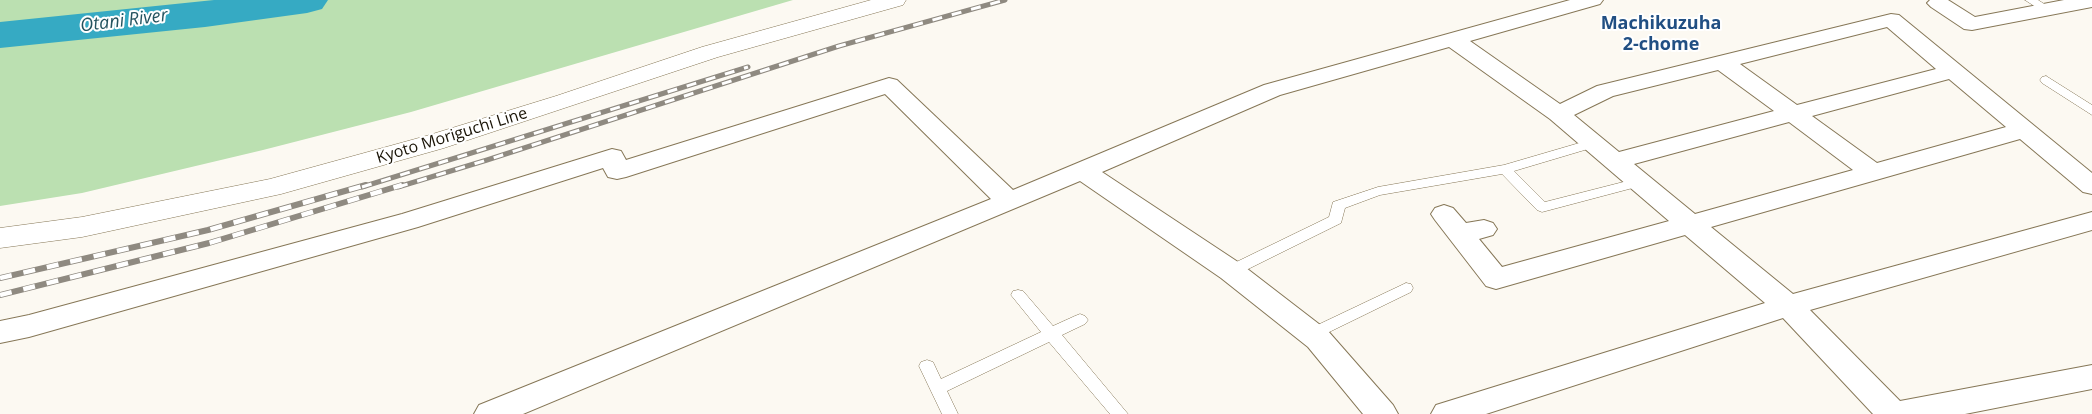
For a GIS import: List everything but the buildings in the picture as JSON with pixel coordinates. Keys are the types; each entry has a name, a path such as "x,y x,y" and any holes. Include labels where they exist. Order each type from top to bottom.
{"main road":[{"name":"Kyoto Moriguchi Line","path":"0,238 82,227 271,188 445,139 710,52 895,0"}],"street":[{"path":"506,411 1009,202 1272,90 1592,0"},
{"path":"1938,3 1972,24 2038,5 2092,1"},
{"path":"1558,114 1605,91 1892,20 2092,186"},
{"path":"1453,40 1558,114 1788,306 1893,414"},
{"path":"1722,62 1873,172"},
{"path":"1614,160 1953,71"},
{"path":"0,332 29,326 409,221 612,156 617,171 888,85 1009,202"},
{"path":"1462,225 1496,279 2024,130"},
{"path":"1081,170 1231,272 1312,334 1382,414"},
{"path":"1447,414 1788,306 2092,221"},
{"path":"1900,414 2092,377"}],"lane":[{"path":"2046,80 2092,112"},
{"path":"1231,272 1336,220 1338,206 1378,191 1505,169 1593,143"},
{"path":"1505,169 1542,207 1640,182"},
{"path":"1312,334 1406,288"},
{"path":"1018,295 1120,414"},
{"path":"937,388 1080,320"},
{"path":"927,366 950,414"}],"green space":[{"path":"0,0 793,0 411,112 263,150 82,193 0,206"}],"waterway":[{"name":"Otani River","path":"0,35 205,14 307,0"}],"railway":[{"path":"398,187 839,46 1005,0"},
{"path":"362,187 748,67"},
{"path":"0,278 208,230 366,185"},
{"path":"0,295 209,243 402,185"}],"district":[{"name":"Machikuzuha 2-chome","path":"1661,34"}]}
